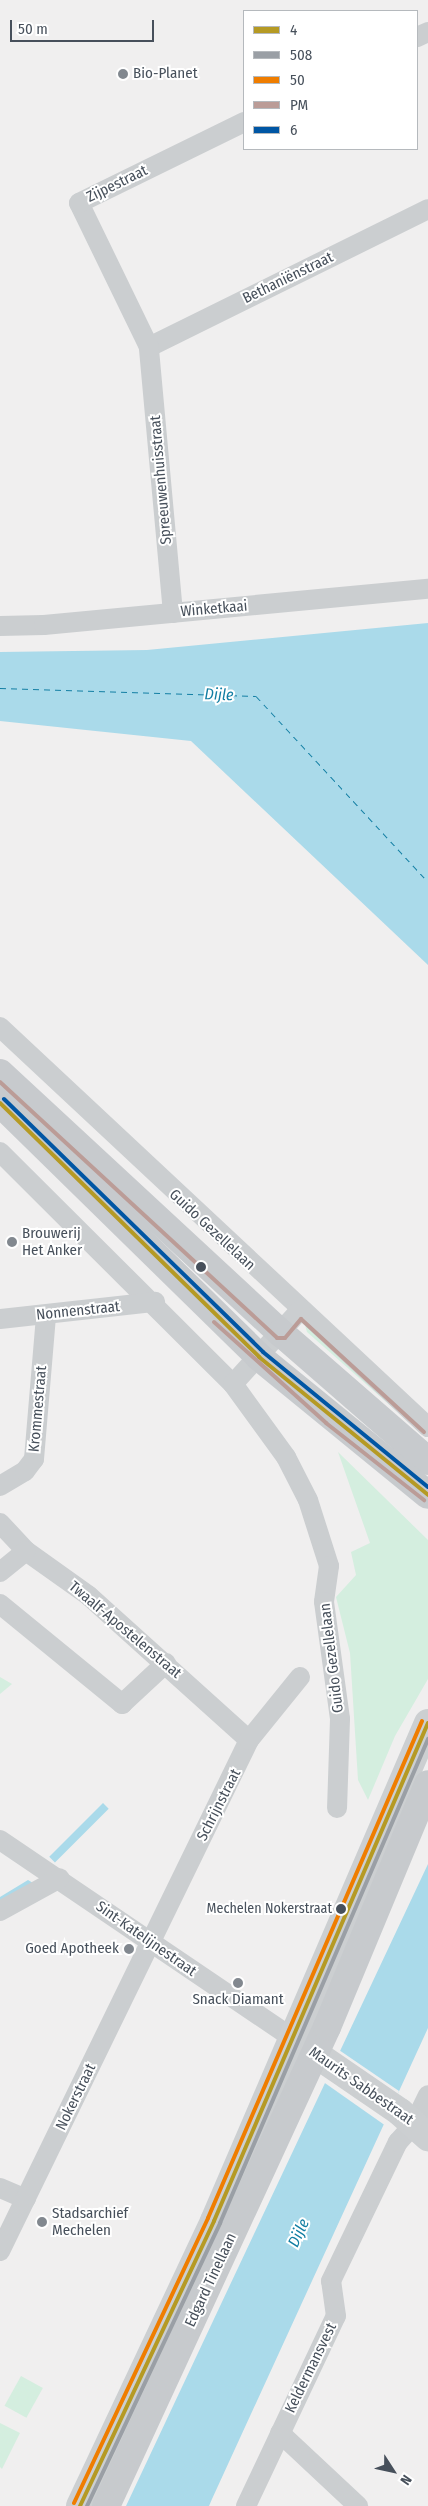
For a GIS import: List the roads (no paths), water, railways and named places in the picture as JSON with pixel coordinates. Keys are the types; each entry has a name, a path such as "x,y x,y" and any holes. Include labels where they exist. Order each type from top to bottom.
{"main road":[{"name":"Guido Gezellelaan","path":"0,1073 291,1321 420,1449 428,1495"},
{"name":"Guido Gezellelaan","path":"0,1103 259,1357 420,1449"},
{"path":"292,2038 428,1723"},
{"path":"323,2058 428,1784"},
{"name":"Maurits Sabbestraat","path":"292,2038 323,2058 414,2124"},
{"name":"Edgard Tinellaan","path":"80,2506 214,2221 292,2038"},
{"name":"Edgard Tinellaan","path":"106,2506 323,2058"}],"street":[{"name":"Zijpestraat","path":"149,346 79,203 243,122"},
{"name":"Bethaniënstraat","path":"149,346 428,209"},
{"name":"Spreeuwenhuisstraat","path":"149,346 173,613"},
{"name":"Winketkaai","path":"0,626 173,613 428,589"},
{"name":"Guido Gezellelaan","path":"0,1027 291,1321"},
{"name":"Guido Gezellelaan","path":"0,1152 155,1302 233,1384 290,1466 308,1500 329,1566 324,1602 340,1719 337,1808"},
{"name":"Nonnenstraat","path":"0,1319 46,1316 155,1302"},
{"name":"Krommestraat","path":"0,1486 34,1459 46,1316"},
{"path":"233,1384 291,1321"},
{"name":"Twaalf-Apostelenstraat","path":"0,1523 26,1551 89,1596 250,1740"},
{"path":"0,1572 26,1551"},
{"path":"0,1604 122,1704 166,1664"},
{"name":"Schrijnstraat","path":"148,1942 228,1790 250,1740 300,1677"},
{"name":"Sint-Katelijnestraat","path":"0,1840 60,1878 148,1942 292,2038"},
{"path":"0,1911 60,1878"},
{"name":"Nokerstraat","path":"0,2251 148,1942"},
{"name":"Keldermansvest","path":"246,2506 336,2316 330,2281 398,2142 414,2124 428,2094"},
{"path":"0,2188 26,2199"},
{"path":"280,2434 358,2506"}],"water":[{"name":"Dijle","path":"428,623 428,965 191,741 0,721 0,652 147,650"},
{"path":"103,1803 109,1809 55,1862 49,1857"},
{"name":"Dijle","path":"428,1864 428,2028 209,2506 126,2506"},
{"path":"28,1880 38,1886 0,1906 0,1897"}],"place":[{"name":"Bio-Planet","path":"123,74"},
{"name":"Brouwerij Het Anker","path":"12,1242"},
{"name":"Mechelen Nokerstraat","path":"341,1909"},
{"name":"Goed Apotheek","path":"129,1949"},
{"name":"Snack Diamant","path":"238,1983"},
{"name":"Stadsarchief Mechelen","path":"42,2222"}]}
